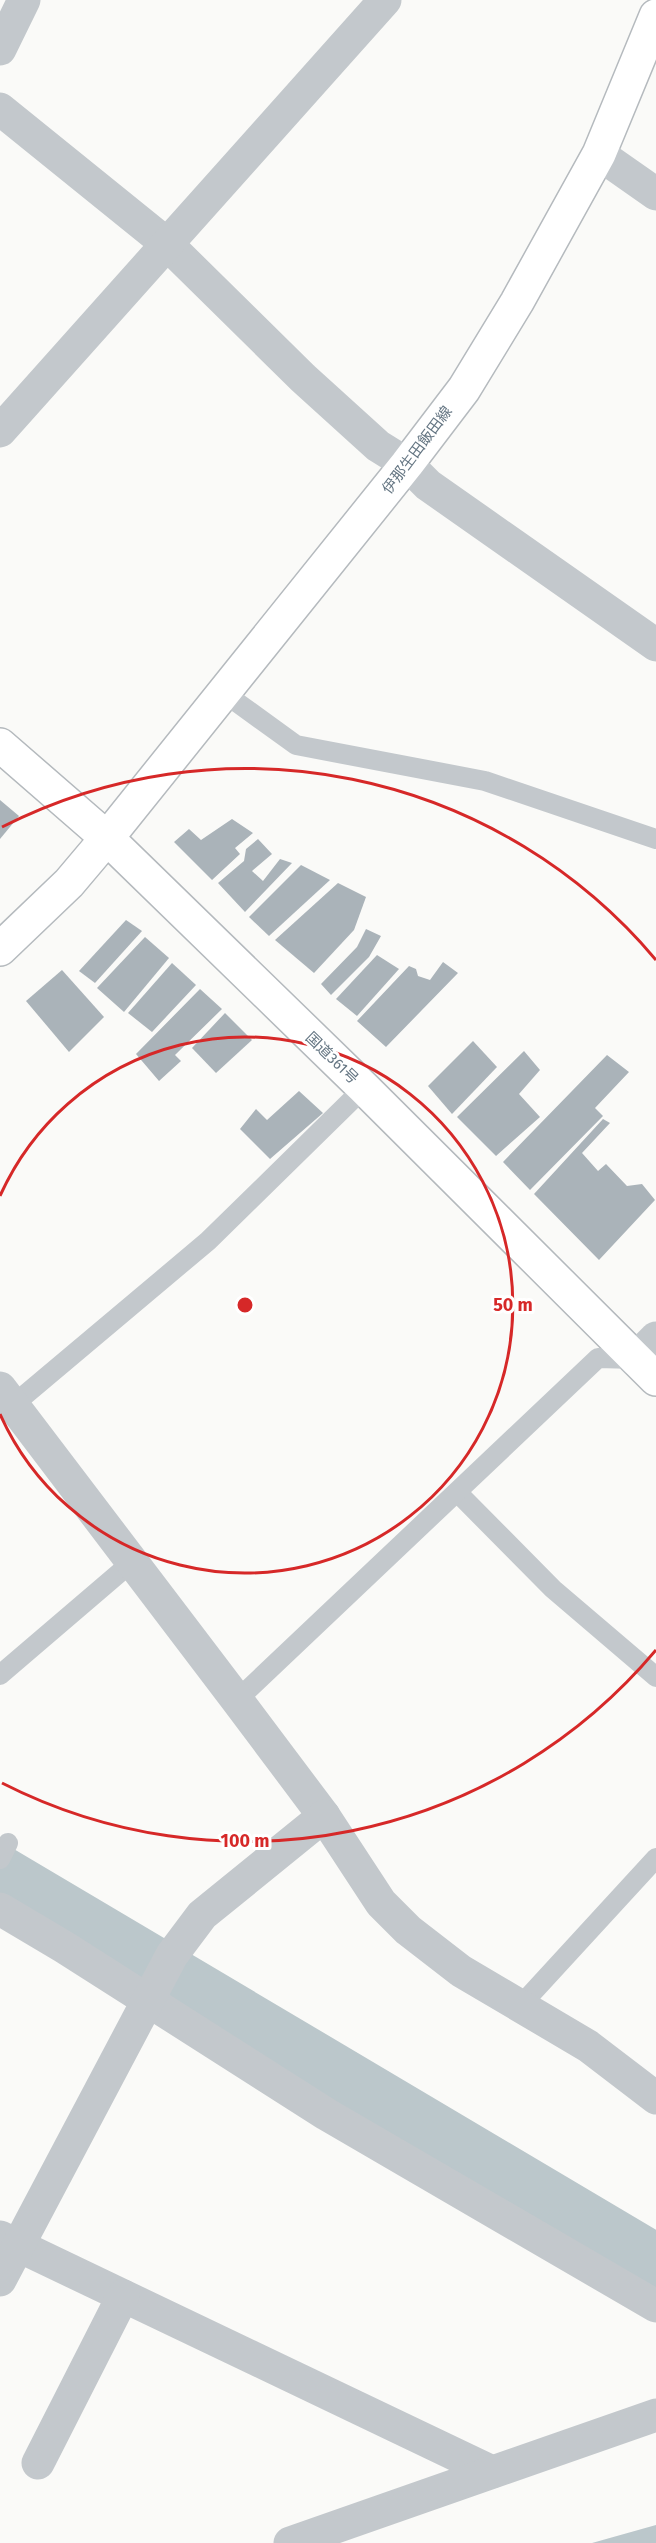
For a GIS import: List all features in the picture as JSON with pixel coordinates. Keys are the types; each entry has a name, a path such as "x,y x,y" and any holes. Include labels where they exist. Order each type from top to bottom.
{"main road":[{"name":"伊那生田飯田線","path":"0,949 69,883 107,838 407,464 464,389 517,302 599,154 656,16"},
{"name":"国道361号","path":"0,745 107,838 364,1088 649,1359"}],"street":[{"path":"0,49 24,0"},
{"path":"0,431 386,0"},
{"path":"0,109 167,244 378,446 407,464 428,485 656,645"},
{"path":"599,154 656,194"},
{"path":"7,1397 324,1816 381,1903 408,1930 461,1971 588,2046 656,2098"},
{"path":"0,2280 9,2241 172,1955 202,1915 324,1816"},
{"path":"0,1909 326,2114 656,2306"},
{"path":"9,2241 492,2472"},
{"path":"38,2463 123,2296"},
{"path":"290,2543 656,2415"}],"lane":[{"path":"224,693 296,745 485,781 656,839"},
{"path":"7,1397 208,1241 364,1088"},
{"path":"237,1700 598,1358 649,1359"},
{"path":"457,1492 553,1589 656,1677"},
{"path":"0,1675 132,1562"},
{"path":"520,2005 656,1858"}],"shaded area":[{"path":"656,2525 656,2543 592,2543"}],"building":[{"path":"0,800 19,816 0,839"},
{"path":"232,819 253,833 235,848 240,854 212,880 174,842 189,829 201,840"},
{"path":"258,839 272,854 252,871 263,881 280,859 292,863 245,912 218,883 244,861 246,849"},
{"path":"301,865 330,880 269,936 249,917"},
{"path":"338,883 366,897 354,930 314,973 275,940"},
{"path":"126,920 142,931 95,983 79,971"},
{"path":"366,929 381,936 369,957 331,995 321,984 357,947"},
{"path":"145,937 169,958 124,1012 97,988"},
{"path":"377,955 399,969 357,1016 336,999"},
{"path":"443,962 458,973 386,1047 357,1021 409,966 416,969 418,976 430,980"},
{"path":"172,963 196,985 152,1032 128,1013"},
{"path":"62,970 104,1017 69,1052 26,1001"},
{"path":"200,989 222,1009 175,1055 181,1061 159,1081 136,1054"},
{"path":"225,1013 252,1040 216,1073 192,1048"},
{"path":"473,1041 497,1067 452,1114 428,1086"},
{"path":"524,1051 540,1070 519,1094 540,1117 496,1156 457,1117"},
{"path":"607,1055 629,1072 595,1108 603,1116 530,1190 503,1162"},
{"path":"299,1091 323,1113 270,1159 240,1129 256,1109 267,1120"},
{"path":"603,1119 610,1123 582,1153 598,1171 606,1164 627,1186 642,1184 655,1200 599,1260 534,1194"}],"waterway":[{"path":"0,1878 656,2267"}]}
